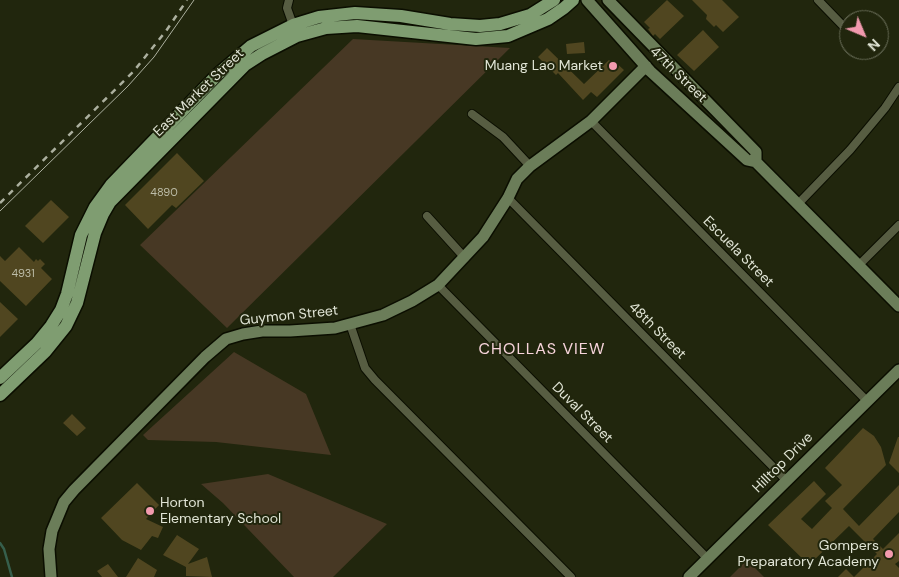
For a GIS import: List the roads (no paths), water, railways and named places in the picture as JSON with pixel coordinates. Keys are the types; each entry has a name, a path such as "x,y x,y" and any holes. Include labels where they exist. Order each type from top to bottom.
{"main road":[{"name":"East Market Street","path":"0,378 37,343 61,310 67,294 81,236 95,207 111,185 238,55 263,38 293,25 319,17 355,13 401,16 450,24 480,26 500,24 530,15 554,0"},
{"name":"East Market Street","path":"0,396 45,352 66,326 77,303 95,233 102,214 110,202 245,65 297,36 326,28 357,26 476,39 508,36 548,19 573,0"},
{"path":"245,65 257,50 292,30 293,25"}],"street":[{"path":"289,0 287,8 293,25"},
{"name":"47th Street","path":"587,0 646,66 747,160 756,162 899,306"},
{"name":"47th Street","path":"608,0 756,152 756,162"},
{"path":"818,0 839,22"},
{"name":"Guymon Street","path":"51,577 49,549 52,531 64,502 205,357 226,340 244,334 262,331 334,328 383,315 412,301 438,285 482,237 508,198 517,180 530,166 591,121 646,66"},
{"path":"798,204 850,150 885,108 899,87"},
{"path":"472,114 503,137 530,166"},
{"name":"Escuela Street","path":"591,121 867,401"},
{"name":"48th Street","path":"508,198 787,481"},
{"path":"426,216 464,258"},
{"path":"858,265 899,225"},
{"name":"Duval Street","path":"438,285 708,559"},
{"path":"350,324 365,368 375,380 571,577"},
{"name":"Hilltop Drive","path":"689,577 899,370"}],"waterway":[{"path":"0,543 4,549 12,577"}],"tram line":[{"path":"0,211 128,86 154,57 194,0"}],"railway":[{"path":"0,203 133,72 166,31 187,0"}],"place":[{"name":"Muang Lao Market","path":"613,66"},
{"name":"Horton Elementary School","path":"150,511"},
{"name":"Gompers Preparatory Academy","path":"889,554"}],"district":[{"name":"CHOLLAS VIEW","path":"542,350"}]}
